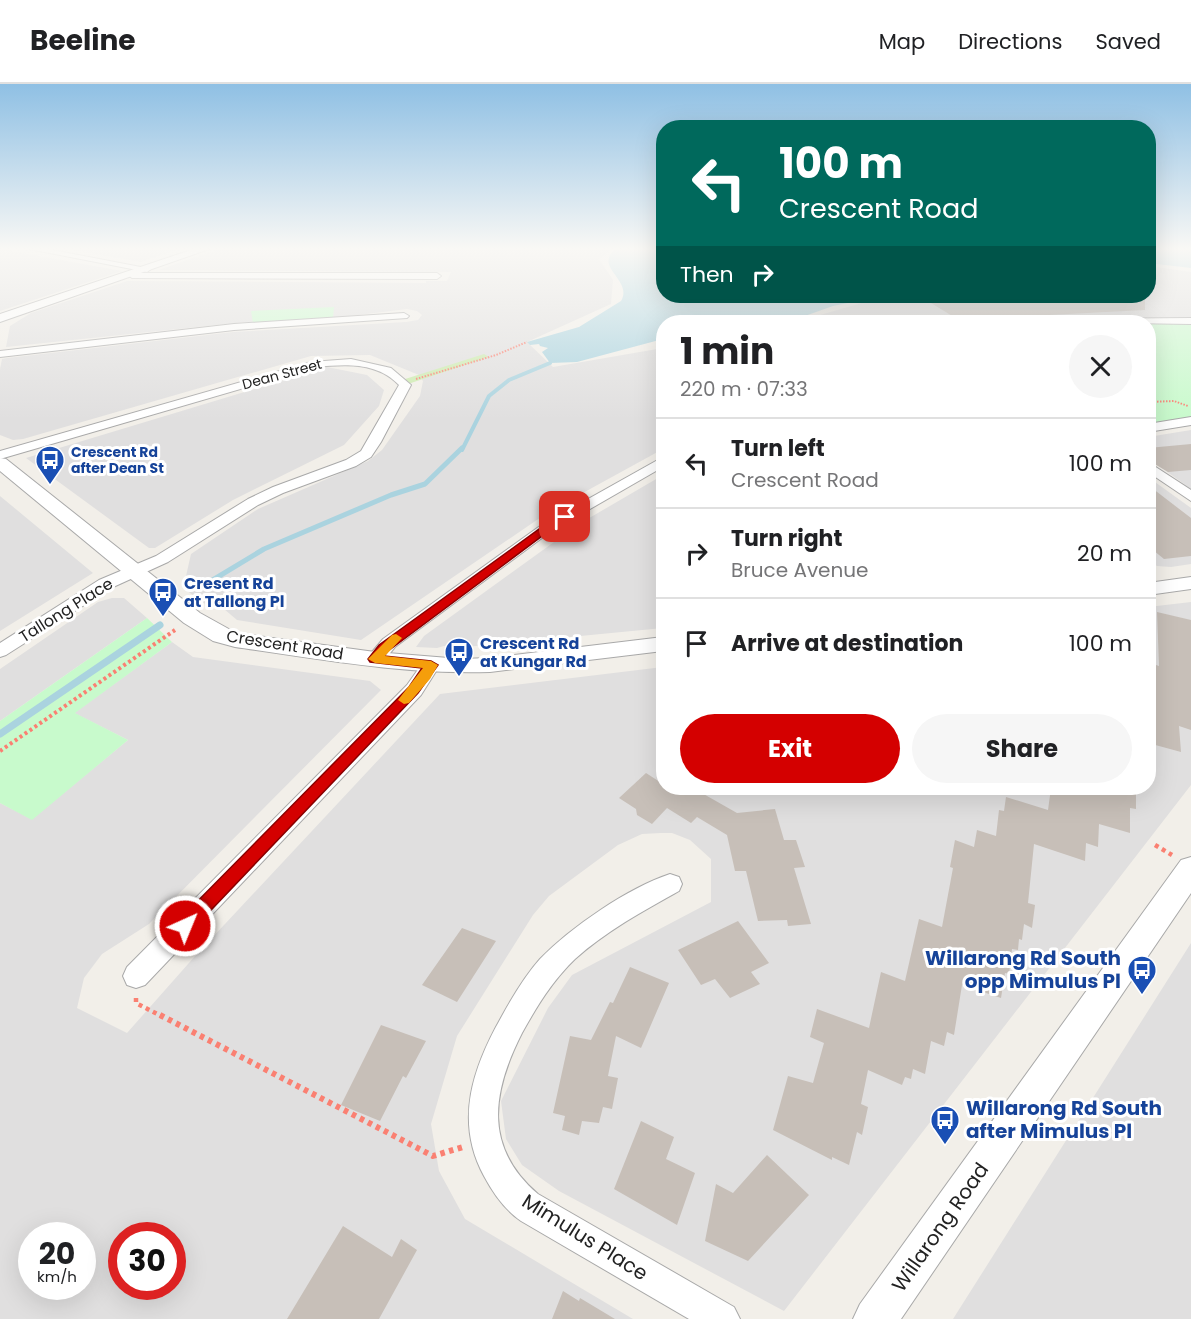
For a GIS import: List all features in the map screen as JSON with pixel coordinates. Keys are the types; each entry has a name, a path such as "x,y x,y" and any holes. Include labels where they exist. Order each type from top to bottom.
{"street":[{"path":"0,319 42,305"},
{"path":"0,354 234,327 404,316"},
{"path":"1156,321 1191,321"},
{"name":"Dean Street","path":"0,455 315,364 344,361 368,364 394,375 403,383"},
{"path":"133,572 162,559 253,502 278,490 351,463 366,454 405,390 403,383"},
{"path":"1156,427 1191,421"},
{"name":"Crescent Road","path":"0,463 192,618 221,636 235,640 431,665 490,665 656,645"},
{"path":"375,659 389,643 545,529 656,465"},
{"path":"1156,472 1191,497"},
{"name":"Tallong Place","path":"0,651 105,584 133,572"},
{"path":"1156,586 1191,583"},
{"path":"136,976 414,690 431,665"},
{"name":"Willarong Road","path":"875,1319 1191,869"},
{"name":"Mimulus Place","path":"670,884 603,922 553,963 530,993 509,1029 485,1082 482,1111 485,1140 499,1171 522,1203 722,1319"}],"path":[{"path":"403,383 496,355 527,342"},
{"path":"1156,402 1174,401 1191,407"},
{"path":"0,751 192,618"},
{"path":"136,976 136,1003 433,1156 485,1140"}],"shaded area":[{"path":"0,305 19,305 0,311"},
{"path":"56,305 610,305 527,342 553,367 656,349 656,453 550,511 361,640 237,620 224,609 208,606 186,590 186,576 191,554 258,509 368,461 382,450 420,396 423,381 419,375 370,355 311,356 13,440 0,435 2,359 233,332 406,322 418,320 422,315 417,311 407,309 334,318 245,322 6,347 10,326 31,313"},
{"path":"856,305 1191,305 1191,319 1156,319 1156,315 820,315"},
{"path":"327,367 367,375 384,390 379,406 344,445 233,500 155,548 149,548 26,458"},
{"path":"1191,430 1191,489 1156,464 1156,436"},
{"path":"656,479 656,629 455,648 416,647 424,636 579,524"},
{"path":"1156,483 1191,508 1191,564 1171,567 1157,566"},
{"path":"0,496 93,573 0,631"},
{"path":"112,598 124,598 147,618 0,721 0,669 98,602"},
{"path":"1191,602 1191,785 784,1311 559,1191 522,1165 506,1139 501,1101 548,1008 572,975 711,902 711,859 690,840 672,833 661,833 642,834 618,845 549,896 533,915 457,1036 431,1124 439,1171 465,1219 633,1319 0,1319 0,803 32,819 128,740 74,713 172,642 193,657 370,681 381,690 149,924 102,954 84,978 77,1008 127,1033 196,955 440,694 656,668 656,795 1156,795 1156,606"},
{"path":"1191,943 1191,1319 953,1319"}],"green space":[{"path":"334,307 333,318 253,323 251,311"},
{"path":"1156,323 1191,324 1191,419 1156,425"},
{"path":"484,354 489,357 405,385 402,380"},
{"path":"147,618 172,642 75,713 128,740 32,820 0,803 0,721"}],"water":[{"path":"615,305 840,305 808,315 656,315 656,341 577,362 550,363 542,352 548,348 539,344 530,345 527,342 579,327"}],"building":[{"path":"934,305 1145,305 1145,310 1049,315 951,315"},
{"path":"1191,444 1191,470 1168,472 1156,465 1156,447"},
{"path":"1156,491 1191,518 1191,556 1164,559 1156,552"},
{"path":"1157,612 1191,620 1191,730 1179,726 1181,752 1156,745 1156,665 1159,666"},
{"path":"646,773 656,779 656,795 705,795 737,813 775,809 784,840 796,840 805,867 794,868 811,924 788,926 787,920 758,921 746,871 735,871 727,835 697,817 691,823 667,808 652,824 637,815 636,809 619,798"},
{"path":"1050,795 1136,795 1136,809 1130,808 1130,833 1099,824 1098,847 1086,843 1085,861 1034,844 1028,903 1035,905 1032,928 1024,924 1018,950 1012,949 1009,974 1005,973 1001,998 962,985 954,1035 947,1032 944,1046 931,1041 925,1074 913,1069 911,1079 905,1077 902,1085 868,1070 861,1104 868,1107 862,1135 857,1132 849,1165 832,1157 832,1160 773,1130 788,1076 813,1083 824,1043 810,1037 817,1009 869,1028 881,972 905,981 919,919 942,927 953,868 950,867 955,840 974,847 977,830 996,836 999,810 1004,811 1006,797 1048,810"},
{"path":"738,921 769,963 751,972 760,984 730,998 715,979 701,985 678,950"},
{"path":"462,928 496,941 457,1002 422,985"},
{"path":"630,967 669,983 641,1048 616,1036 608,1076 618,1078 612,1109 603,1107 599,1123 582,1121 579,1135 562,1130 565,1116 553,1113 570,1036 591,1040 610,1002 613,1003"},
{"path":"381,1025 426,1041 406,1078 403,1076 380,1121 341,1105"},
{"path":"641,1121 674,1137 666,1159 695,1173 677,1225 614,1189"},
{"path":"767,1155 809,1195 748,1261 705,1241 716,1184 733,1193"},
{"path":"343,1226 392,1257 401,1239 417,1250 379,1319 287,1319"},
{"path":"563,1291 579,1301 580,1298 615,1319 552,1319"}],"waterway":[{"path":"462,450 489,396 509,380 550,363"},
{"path":"206,584 264,549 391,495 425,484 462,448"},
{"path":"0,734 160,625"}],"slow traffic":[{"path":"396,638 375,659 431,665 426,676 404,700"}],"place":[{"name":"Crescent Rd after Dean St","path":"50,486"},
{"name":"Cresent Rd at Tallong Pl","path":"163,618"},
{"name":"Crescent Rd at Kungar Rd","path":"459,678"},
{"name":"Willarong Rd South opp Mimulus Pl","path":"1142,996"},
{"name":"Willarong Rd South after Mimulus Pl","path":"945,1146"}],"route":[{"path":"185,926 426,676 431,665 375,659 384,648 545,529 565,517"}]}
